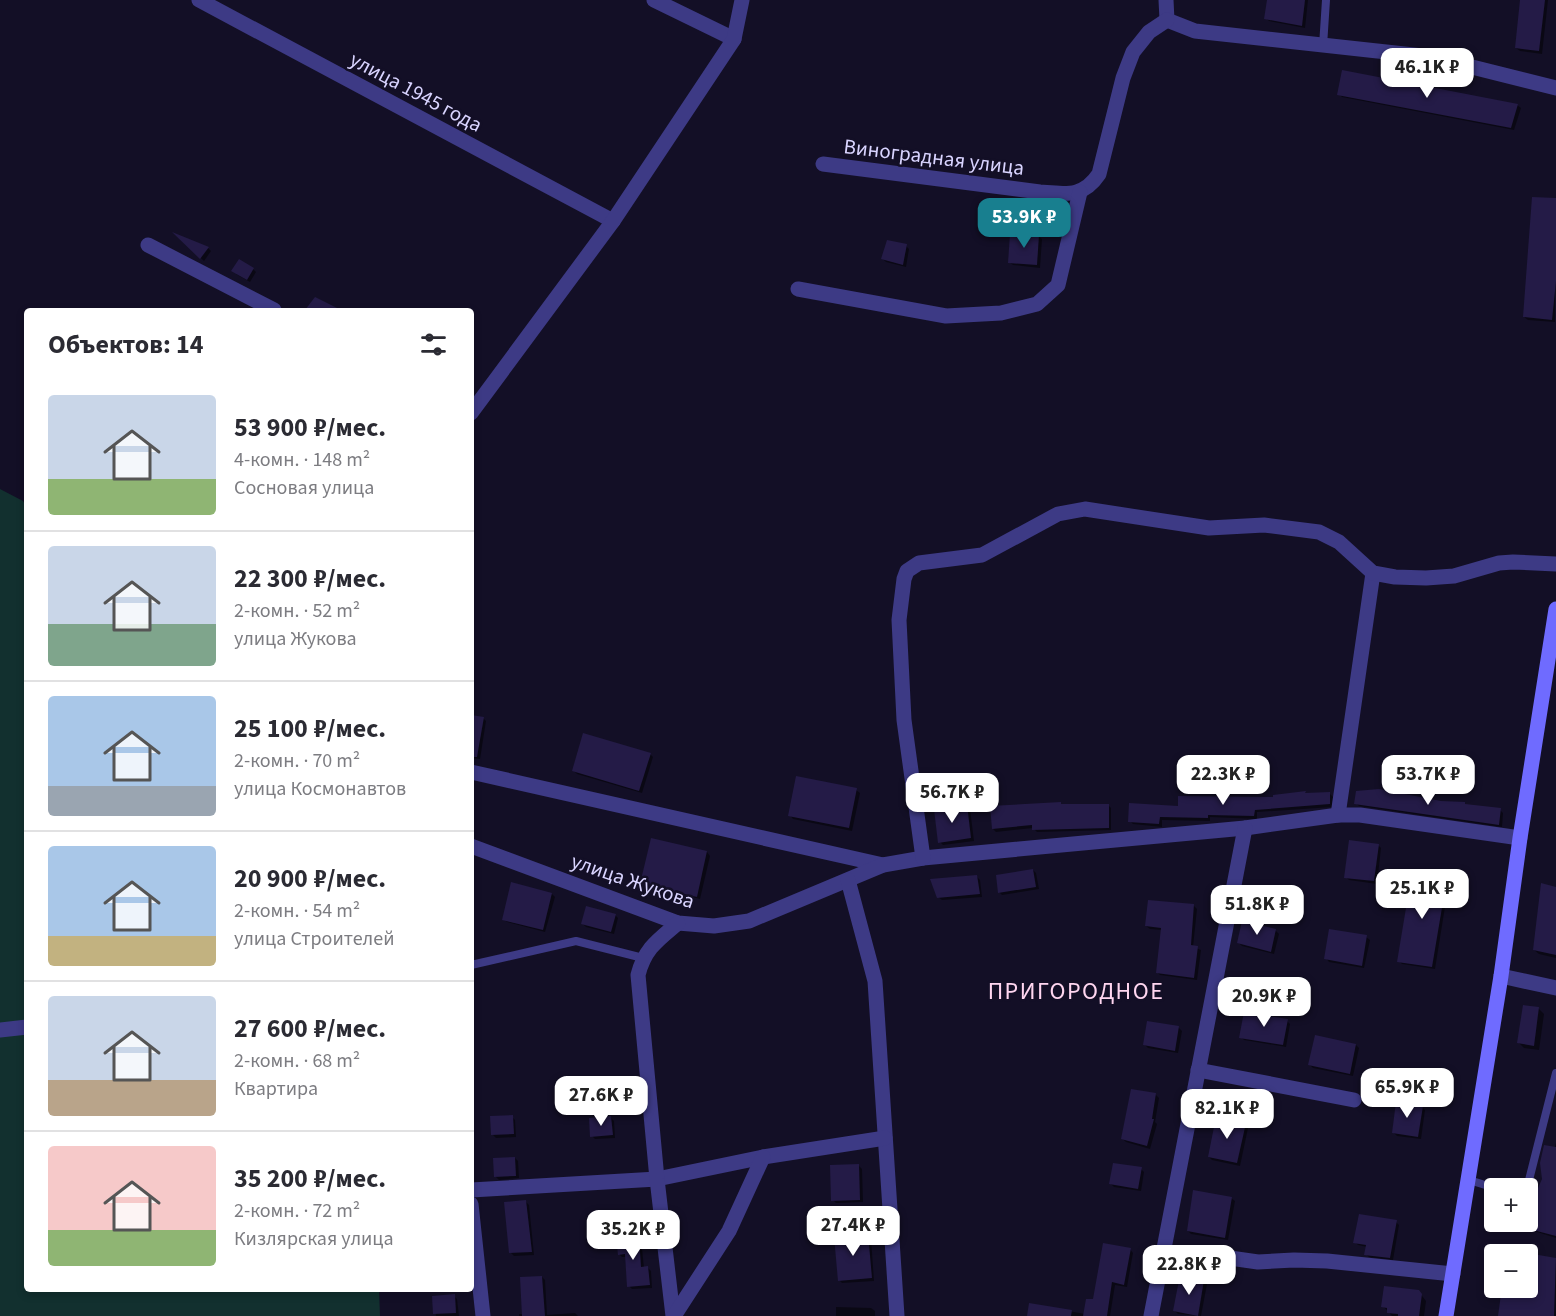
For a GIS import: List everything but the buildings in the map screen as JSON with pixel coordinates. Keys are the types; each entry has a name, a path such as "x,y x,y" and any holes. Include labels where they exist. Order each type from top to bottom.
{"street":[{"name":"улица 1945 года","path":"199,0 613,220"},
{"path":"654,0 734,39"},
{"path":"474,409 613,220 734,39 742,0"},
{"path":"1166,0 1167,20"},
{"path":"1167,20 1195,31 1432,57 1556,88"},
{"path":"798,289 946,316 1001,313 1036,304 1058,285 1080,192 1092,185 1099,174 1123,78 1133,52 1149,32 1167,20"},
{"name":"Виноградная улица","path":"823,164 1040,192 1064,194 1080,192"},
{"path":"148,245 270,308"},
{"path":"923,858 904,720 899,620 904,579 913,566 919,563 982,555 1058,514 1085,509 1209,528 1264,525 1319,532 1339,542 1373,573 1395,577 1454,576 1499,563 1556,564"},
{"path":"1338,815 1373,573"},
{"path":"1446,1316 1501,976 1520,837 1556,609"},
{"name":"улица Жукова","path":"474,773 883,864"},
{"name":"улица Жукова","path":"474,847 678,923 714,926 749,921 883,864 923,858 1245,828 1338,815 1360,815 1520,837"},
{"path":"1151,1316 1245,828"},
{"path":"848,880 875,981 897,1316"},
{"path":"673,1316 657,1179 638,975 643,958 653,944 678,923"},
{"path":"1501,976 1556,988"},
{"path":"0,1030 24,1027"},
{"path":"1198,1070 1354,1100"},
{"path":"474,1190 657,1179 763,1157 885,1138"},
{"path":"673,1316 729,1231 763,1157"},
{"path":"474,1232 483,1316"},
{"path":"1230,1257 1258,1263 1294,1260 1327,1261 1453,1274"}],"lane":[{"path":"1323,46 1326,0"},
{"path":"474,964 576,941 643,958"},
{"path":"1530,1178 1556,1072"},
{"path":"1469,1180 1484,1185"}],"green space":[{"path":"0,489 24,503 24,1292 379,1292 380,1316 0,1316"}],"district":[{"name":"ПРИГОРОДНОЕ","path":"1076,991"}]}
